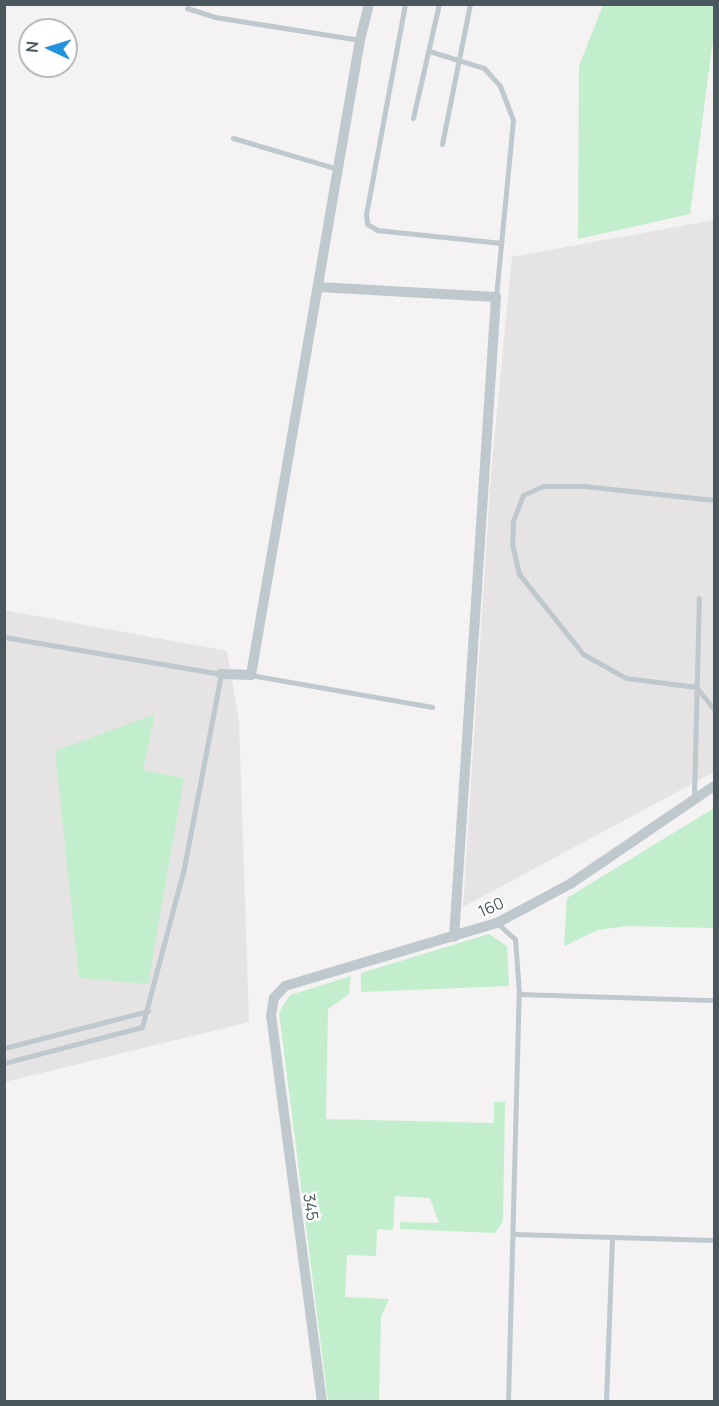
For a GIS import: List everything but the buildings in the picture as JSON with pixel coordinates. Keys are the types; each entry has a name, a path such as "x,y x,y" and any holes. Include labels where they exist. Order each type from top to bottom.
{"street":[{"path":"221,674 251,675 360,40 369,4"},
{"path":"318,287 495,297 454,938"},
{"name":"160","path":"271,1016 274,998 285,986 454,938 497,923 570,884 694,797 714,786"},
{"name":"345","path":"271,1016 322,1401"}],"lane":[{"path":"405,4 366,214 367,224 377,230 501,243"},
{"path":"413,118 439,4"},
{"path":"442,144 470,4"},
{"path":"187,9 215,18 360,40"},
{"path":"429,51 484,68 500,86 513,120 495,297"},
{"path":"233,138 338,169"},
{"path":"714,500 584,486 543,486 523,495 513,521 512,544 519,574 583,654 626,678 696,687 714,709"},
{"path":"694,797 699,598"},
{"path":"4,638 221,674 184,868 142,1027 4,1063"},
{"path":"251,675 432,707"},
{"path":"497,923 515,939 519,994 508,1401"},
{"path":"519,994 714,1000"},
{"path":"4,1048 148,1011"},
{"path":"513,1234 714,1240"},
{"path":"606,1401 612,1237"}],"shaded area":[{"path":"714,220 714,772 463,907 491,473 512,257"},
{"path":"4,610 227,651 239,721 249,1022 5,1082"}],"green space":[{"path":"603,5 714,5 714,32 690,214 578,239 579,66"},
{"path":"155,714 143,770 184,778 148,984 79,978 55,751"},
{"path":"714,808 714,928 627,926 598,930 564,946 567,898"},
{"path":"489,934 507,946 509,986 361,992 361,973"},
{"path":"351,976 349,994 328,1009 326,1119 494,1123 494,1102 505,1102 503,1221 495,1233 400,1229 400,1222 439,1223 430,1198 395,1196 393,1230 377,1229 376,1256 347,1255 345,1297 389,1299 381,1317 379,1401 328,1401 279,1012 290,995"}]}
